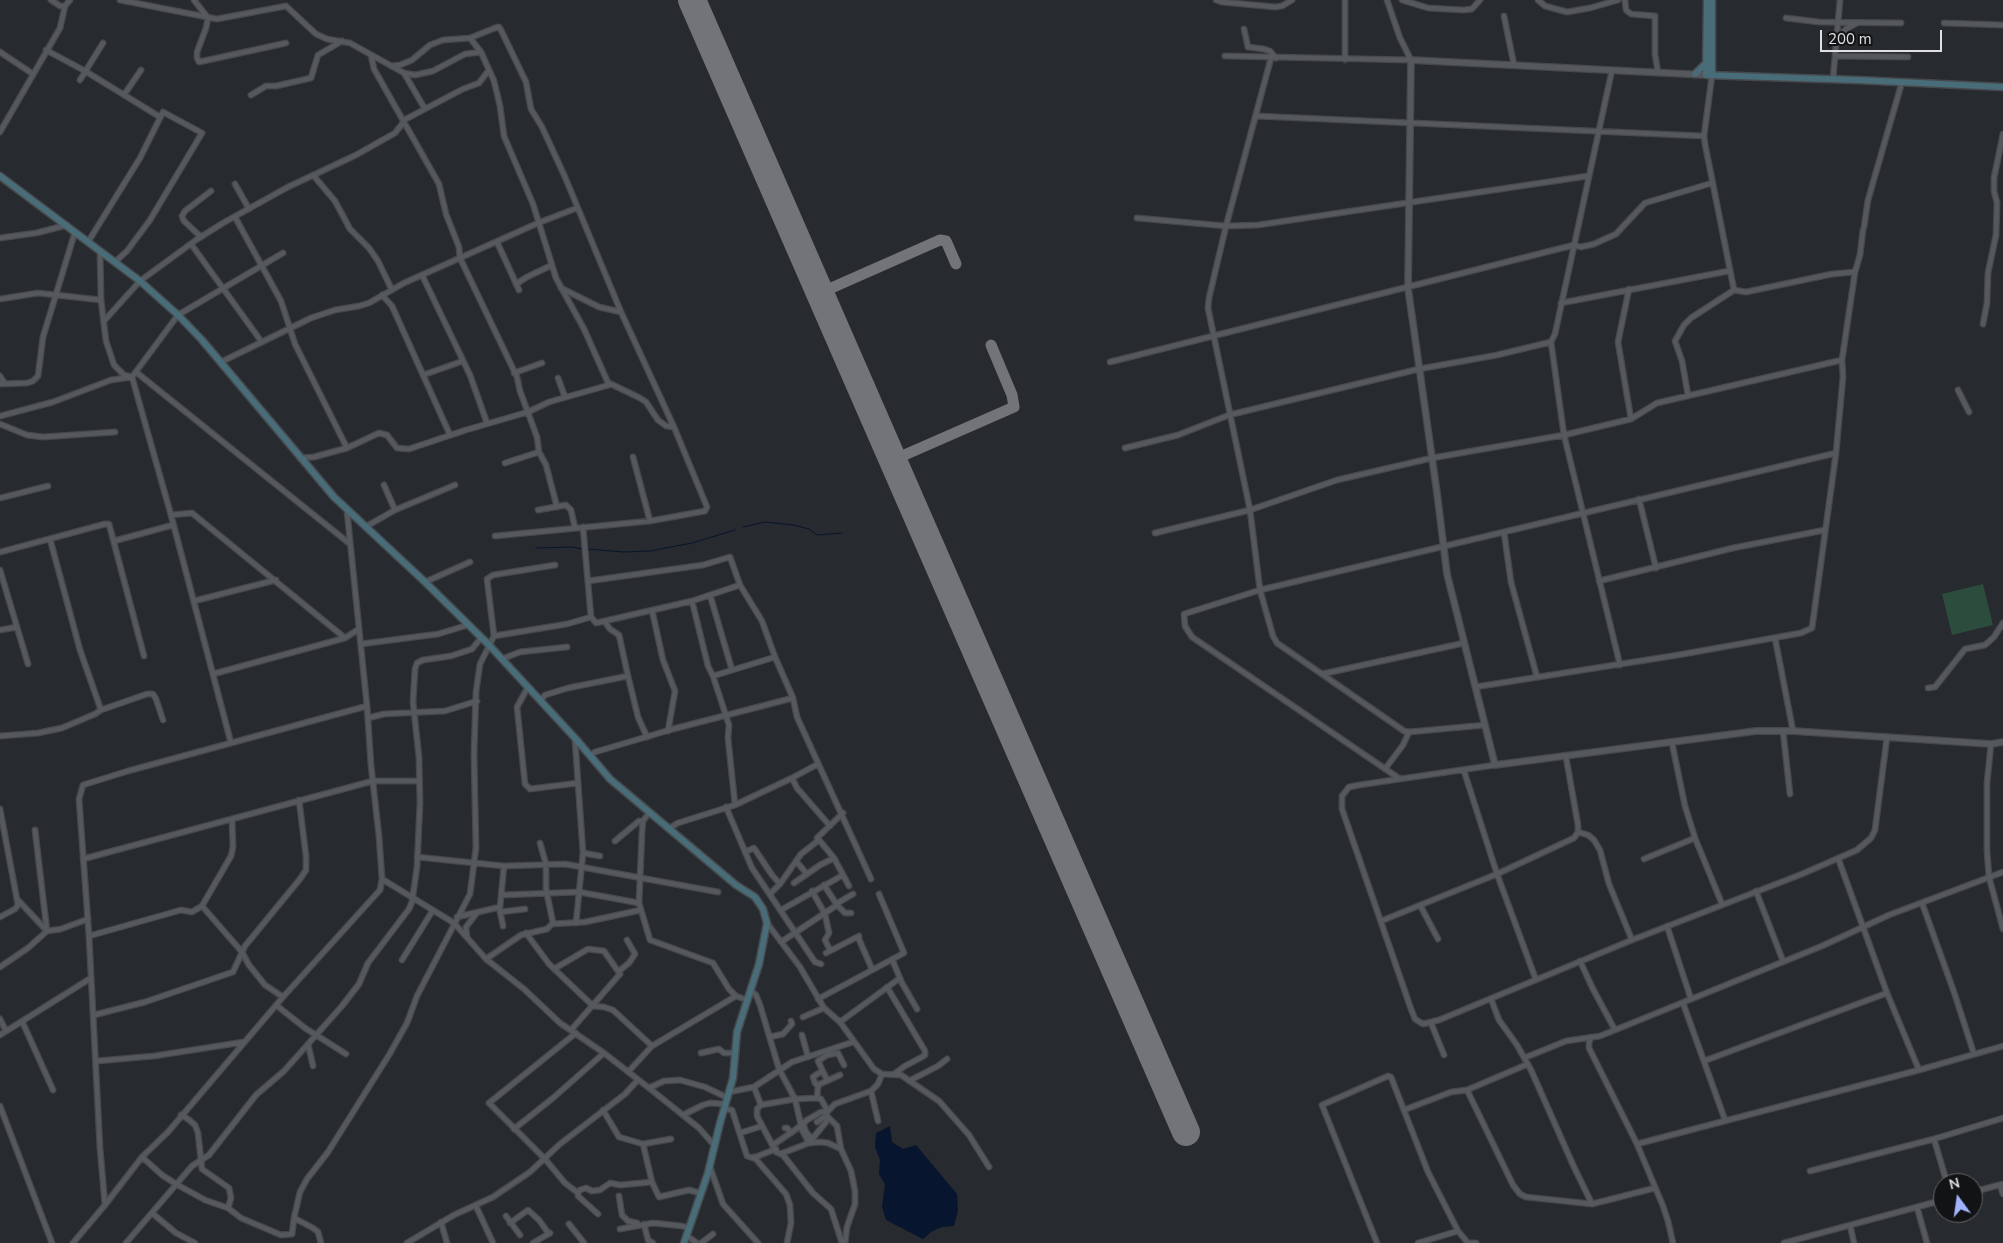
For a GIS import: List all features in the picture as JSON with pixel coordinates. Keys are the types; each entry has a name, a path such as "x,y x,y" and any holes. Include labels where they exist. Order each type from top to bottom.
{"main road":[{"path":"1707,0 1709,75 1902,82 2003,88"},
{"path":"1695,74 1709,63 1712,0"},
{"path":"1709,63 1722,75"},
{"path":"0,176 140,281 178,315 300,458 348,511 367,526 489,645 575,738 610,779 736,886 755,898 762,909 767,923 759,964 737,1032 735,1066 710,1165 684,1243"}],"street":[{"path":"51,0 60,6 65,6"},
{"path":"0,132 60,28 65,6 70,0"},
{"path":"120,0 208,18 228,18 289,7 316,34 327,39 350,43 404,73 420,75 465,54 481,52"},
{"path":"194,0 208,18 197,52 199,62 286,43"},
{"path":"281,7 284,0"},
{"path":"1216,0 1275,7 1282,6 1292,0"},
{"path":"1345,0 1346,60"},
{"path":"1387,0 1410,60 1408,288 1443,546 1451,598 1495,765"},
{"path":"1402,0 1428,8 1464,10 1472,9 1480,0"},
{"path":"1538,0 1545,6 1567,12 1618,0"},
{"path":"1625,0 1626,10 1631,14 1655,16 1655,54 1658,73"},
{"path":"1833,79 1840,0"},
{"path":"1504,16 1514,65"},
{"path":"1786,18 1820,22 1901,23"},
{"path":"1837,39 1846,29 1858,23"},
{"path":"1944,23 2003,25"},
{"path":"391,66 400,65 412,60 430,45 443,40 470,38 499,27 526,82 531,109 542,127 578,208 621,312 674,426 707,507 705,511 650,521 495,536"},
{"path":"1244,29 1248,47 1270,51 1274,58 1226,226 1208,308 1250,510 1260,590 1273,636 1277,643 1400,729 1409,732 1485,725"},
{"path":"470,38 481,52 498,94 504,136 533,204 561,288 584,329 608,382 613,387 640,398 646,402 658,420 666,426 674,426"},
{"path":"251,95 266,86 276,86 311,78 318,55 342,41"},
{"path":"80,80 103,43"},
{"path":"46,50 85,71 160,117"},
{"path":"0,52 34,74"},
{"path":"371,55 374,70 439,184 446,214 459,247 460,258 514,373 537,437 539,452 546,465 557,507"},
{"path":"1225,56 1410,60 1709,75 1711,87 1704,136 1728,271 1734,290"},
{"path":"1835,56 1908,57"},
{"path":"124,95 141,70"},
{"path":"104,322 140,281 190,244 249,209 396,133 404,122 424,109 479,83 489,70"},
{"path":"1612,70 1555,334 1551,342 1564,435 1620,665"},
{"path":"404,73 424,109"},
{"path":"1475,687 1620,665 1775,638 1801,633 1812,628 1836,452 1842,360 1855,272 1860,255 1868,200 1902,82"},
{"path":"88,242 130,175 163,112 202,133 146,226 127,251 115,262"},
{"path":"1256,116 1704,136"},
{"path":"1983,324 1988,303 1988,273 1996,235 1997,203 1994,191 1994,178 2003,134"},
{"path":"313,175 335,201 350,228 369,248 378,261 392,290"},
{"path":"1138,218 1226,226 1258,225 1588,176"},
{"path":"1110,362 1574,246 1581,247 1594,244 1616,234 1645,203 1712,183"},
{"path":"235,184 249,209"},
{"path":"201,237 184,221 182,216 211,191"},
{"path":"220,362 289,328 335,310 359,306 422,275 538,223 578,208"},
{"path":"235,217 281,301 289,328 307,370 347,448"},
{"path":"0,238 36,233 67,225"},
{"path":"0,376 2,384 27,383 33,381 38,376 42,337 75,232"},
{"path":"497,242 519,290"},
{"path":"190,244 261,341"},
{"path":"100,251 101,300 106,341 114,365 124,375 132,377"},
{"path":"0,416 53,402 111,380 132,377 178,315 283,253"},
{"path":"516,284 552,265"},
{"path":"1561,303 1728,271"},
{"path":"1688,395 1682,361 1674,341 1691,318 1734,290 1746,292 1832,274 1855,272"},
{"path":"422,275 478,395 487,423"},
{"path":"561,288 599,307 621,312"},
{"path":"1629,289 1618,342 1631,419"},
{"path":"0,299 38,293 101,300"},
{"path":"382,295 392,306 450,435"},
{"path":"1124,448 1178,436 1229,415 1419,369 1497,355 1551,342"},
{"path":"1155,533 1250,510 1337,480 1432,458 1564,435 1631,419 1657,403 1842,360"},
{"path":"423,375 463,361"},
{"path":"514,373 542,363"},
{"path":"136,372 350,544"},
{"path":"132,377 171,515 231,743"},
{"path":"558,378 565,397"},
{"path":"300,458 314,457 347,448 379,433 387,436 398,448 420,446 487,423 528,412 565,397 609,385 608,382"},
{"path":"1958,390 1969,412"},
{"path":"0,424 27,436 43,437 115,432"},
{"path":"506,463 539,452"},
{"path":"1400,779 1192,638 1185,626 1184,614 1260,590 1836,452"},
{"path":"633,457 650,521"},
{"path":"384,485 395,510"},
{"path":"367,526 395,510 454,485"},
{"path":"0,498 48,486"},
{"path":"1639,499 1656,568"},
{"path":"538,510 566,506 571,510 574,528"},
{"path":"74,1243 106,1205 142,1157 168,1132 283,997 378,894 382,886 348,511"},
{"path":"171,515 192,513 345,638"},
{"path":"0,552 109,524 144,656"},
{"path":"114,541 173,526"},
{"path":"583,527 591,616 596,623 692,601 740,585"},
{"path":"1599,581 1733,548 1825,530"},
{"path":"1504,532 1511,582 1537,677"},
{"path":"50,539 80,650 101,710"},
{"path":"588,581 703,565 730,557 740,585 762,621 793,698 797,717 843,813 871,878"},
{"path":"425,582 470,562"},
{"path":"142,1157 162,1175 176,1184 206,1200 228,1208 241,1218 281,1235 292,1234 300,1192 306,1179 328,1152 389,1055 407,1023 417,996 470,894 475,863 477,818 474,774 476,701 480,664 494,636 487,579 493,575 555,565"},
{"path":"0,570 28,664"},
{"path":"194,601 276,580"},
{"path":"710,595 732,670"},
{"path":"692,601 708,666 730,725 728,738 735,805"},
{"path":"652,610 664,660 676,691 668,731"},
{"path":"494,636 567,624 591,616"},
{"path":"605,622 610,629 619,635 638,717 647,737"},
{"path":"1928,688 1935,687 1965,650 1985,645 1994,637 2003,622"},
{"path":"361,644 438,634 468,625"},
{"path":"0,630 17,627"},
{"path":"213,674 345,638 359,630"},
{"path":"126,1243 134,1231 176,1184 199,1160 209,1155 256,1094 284,1071 354,990 368,963 409,909 413,897 420,818 419,756 414,712 414,669 417,663 472,649 481,638"},
{"path":"1775,638 1793,730"},
{"path":"1322,674 1464,643"},
{"path":"502,659 520,652 567,647"},
{"path":"713,676 775,656"},
{"path":"540,700 545,695 568,688 628,676"},
{"path":"528,687 517,707 525,784 530,789 578,783"},
{"path":"0,736 38,733 62,728 101,710 147,694 153,694 163,720"},
{"path":"590,756 595,752 668,731 793,698"},
{"path":"368,718 384,714 445,711 476,701"},
{"path":"106,1205 100,1148 94,1015 79,799 83,785 128,770 367,706"},
{"path":"1886,738 1875,830 1871,838 1857,850 1580,961 1491,999 1431,1023 1423,1024 1415,1019 1341,802 1343,792 1349,787 1495,765 1672,744 1748,732 1793,730 1886,738 1932,739 1991,744 2003,742"},
{"path":"1782,731 1790,794"},
{"path":"1385,768 1403,745 1409,732"},
{"path":"575,738 583,853 580,866 576,923"},
{"path":"1672,744 1680,791 1695,838 1722,904"},
{"path":"1991,744 1987,783 1986,851 1989,877 2003,929"},
{"path":"1566,757 1578,832"},
{"path":"668,829 678,823 735,805 818,764"},
{"path":"1464,771 1497,874 1536,980"},
{"path":"792,778 797,788 830,826"},
{"path":"83,858 372,780 419,781"},
{"path":"94,1015 145,1002 233,972 237,967 245,946 306,870 299,800"},
{"path":"726,807 752,868 815,962 821,964"},
{"path":"0,808 18,905 15,909 0,917"},
{"path":"843,813 817,838 834,858 849,886"},
{"path":"649,814 644,821 639,903 650,940 712,963 729,989 736,996 747,1000"},
{"path":"89,936 181,910 192,912 202,906 230,856 233,847 232,819"},
{"path":"615,841 639,821 644,821"},
{"path":"35,830 47,931"},
{"path":"1380,921 1497,874 1568,842 1578,832"},
{"path":"1578,832 1588,835 1597,845 1609,884 1632,940"},
{"path":"1644,859 1695,838"},
{"path":"770,894 780,884 801,854 819,840"},
{"path":"486,958 516,937 547,929 553,923 546,892 546,864 540,843"},
{"path":"745,852 754,848 780,884"},
{"path":"583,853 600,856"},
{"path":"417,857 504,866 565,864 718,892"},
{"path":"794,883 834,858"},
{"path":"1838,858 1886,993 1919,1070"},
{"path":"796,861 807,874"},
{"path":"503,926 500,910 504,866"},
{"path":"1524,1058 1566,1041 1592,1037 1615,1030 1822,946 1862,927 2003,872"},
{"path":"781,910 844,874"},
{"path":"382,879 454,923 486,958 524,989 560,1023 604,1052 699,1128 714,1145"},
{"path":"824,885 844,913 850,913"},
{"path":"812,891 825,914 829,932 825,940 828,951 858,937 872,969"},
{"path":"1756,891 1783,961"},
{"path":"502,895 579,892 639,903"},
{"path":"781,942 853,894"},
{"path":"818,998 904,953 879,894"},
{"path":"17,899 47,931"},
{"path":"631,902 633,912"},
{"path":"1922,904 1974,1054"},
{"path":"1420,905 1438,939"},
{"path":"202,906 242,952 249,965 265,985 283,997"},
{"path":"457,917 476,912 525,909"},
{"path":"402,960 433,910"},
{"path":"551,924 576,923 641,910"},
{"path":"467,939 466,927 476,912"},
{"path":"0,967 28,948 47,931 62,929 88,919"},
{"path":"767,923 800,967 824,1008 840,1022 874,1069 882,1074 900,1075 939,1101 969,1135 989,1167"},
{"path":"1667,926 1690,999"},
{"path":"526,933 533,945 554,968 593,1006 604,1006 613,1010 652,1046"},
{"path":"571,1030 635,954 627,940"},
{"path":"554,968 588,949 604,951 619,971"},
{"path":"892,959 917,1009"},
{"path":"1580,961 1593,990 1615,1030"},
{"path":"0,1034 91,978"},
{"path":"840,1022 900,978"},
{"path":"887,987 925,1050 925,1055 894,1074"},
{"path":"750,991 756,995 779,1069 795,1099 801,1124 811,1142"},
{"path":"1704,1061 1886,993"},
{"path":"628,1072 652,1046 736,996"},
{"path":"1491,999 1499,1020 1528,1064 1592,1204"},
{"path":"1683,1003 1725,1120"},
{"path":"276,1005 346,1054"},
{"path":"803,1017 824,1008"},
{"path":"0,1019 6,1031"},
{"path":"22,1021 52,1090"},
{"path":"770,1037 783,1034 792,1024 791,1021"},
{"path":"1431,1023 1444,1055"},
{"path":"576,1033 489,1103 545,1159 566,1184 578,1193 578,1196 598,1214"},
{"path":"802,1035 808,1056"},
{"path":"1592,1037 1588,1043 1589,1048 1637,1144 1668,1221 1673,1243"},
{"path":"96,1061 154,1056 244,1042"},
{"path":"683,1115 703,1104 726,1101 754,1087 792,1062 853,1042"},
{"path":"308,1044 313,1066"},
{"path":"1637,1144 2003,1046"},
{"path":"701,1053 719,1049 724,1053 736,1053"},
{"path":"514,1129 554,1098 604,1052"},
{"path":"828,1080 818,1061 838,1053 844,1065"},
{"path":"909,1081 938,1066 946,1058"},
{"path":"1404,1110 1451,1092 1467,1090 1528,1064"},
{"path":"817,1098 818,1086 813,1077 822,1071"},
{"path":"817,1122 835,1104 871,1091 878,1084 882,1074"},
{"path":"818,1086 840,1075"},
{"path":"1376,1243 1322,1105 1388,1076 1391,1077 1428,1172 1458,1231 1469,1243 1476,1243"},
{"path":"407,1243 441,1222 493,1197 545,1159 602,1110 626,1094 638,1080"},
{"path":"649,1088 664,1082 680,1080 705,1087 726,1101 732,1110 747,1156 754,1157 774,1147 801,1124 821,1112 827,1114"},
{"path":"754,1087 761,1105"},
{"path":"1467,1090 1513,1185 1520,1194 1526,1197 1592,1204 1655,1188"},
{"path":"871,1091 878,1121"},
{"path":"817,1098 822,1099 824,1102 827,1114 836,1126 841,1149 851,1171 855,1192 855,1204 843,1243 831,1209 813,1193 783,1155 776,1152 756,1112 761,1105 795,1099 817,1098"},
{"path":"0,1106 52,1243"},
{"path":"602,1110 619,1137 643,1144 671,1139"},
{"path":"811,1142 821,1130 827,1114"},
{"path":"181,1115 195,1126 198,1133 199,1160 202,1169 229,1188 231,1198 228,1208"},
{"path":"1810,1171 1934,1139 2003,1118"},
{"path":"740,1133 762,1126"},
{"path":"785,1128 791,1133"},
{"path":"1934,1139 1944,1173"},
{"path":"780,1154 811,1142 828,1143 841,1149"},
{"path":"643,1144 652,1182 659,1197 689,1190 700,1193"},
{"path":"754,1157 786,1194 790,1205 791,1223 787,1243"},
{"path":"710,1165 724,1204 758,1243"},
{"path":"578,1193 586,1188 592,1191 600,1190 610,1183 620,1185 652,1182"},
{"path":"1983,1189 2001,1184 2003,1194"},
{"path":"619,1196 622,1215 628,1221 689,1228"},
{"path":"1784,1243 1933,1203"},
{"path":"476,1206 493,1243"},
{"path":"1918,1207 1927,1243"},
{"path":"510,1223 528,1210 539,1220 549,1234 533,1243"},
{"path":"152,1213 176,1233 195,1243"},
{"path":"506,1216 520,1235"},
{"path":"294,1218 318,1232 321,1243"},
{"path":"441,1222 447,1243"},
{"path":"569,1224 584,1243"},
{"path":"620,1229 643,1224"},
{"path":"643,1224 648,1240 653,1243"},
{"path":"1850,1226 1854,1243"},
{"path":"1418,1243 1458,1231"},
{"path":"686,1235 699,1243 713,1234"}],"green space":[{"path":"1983,584 1993,625 1952,635 1942,594"}],"water":[{"path":"890,1126 892,1142 903,1149 916,1145 957,1194 958,1211 954,1226 942,1227 931,1232 923,1239 886,1220 882,1207 885,1184 879,1174 880,1160 875,1147 876,1133"}],"waterway":[{"path":"743,527 765,522 793,525 809,529 817,535 842,533"},
{"path":"587,549 624,552 650,551 692,543 735,530"},
{"path":"536,548 572,547 583,549"}],"taxiway":[{"path":"820,293 940,240 946,241 956,264"},
{"path":"893,460 1014,407 1012,395 991,345"}],"runway":[{"path":"692,0 1186,1132"}]}
